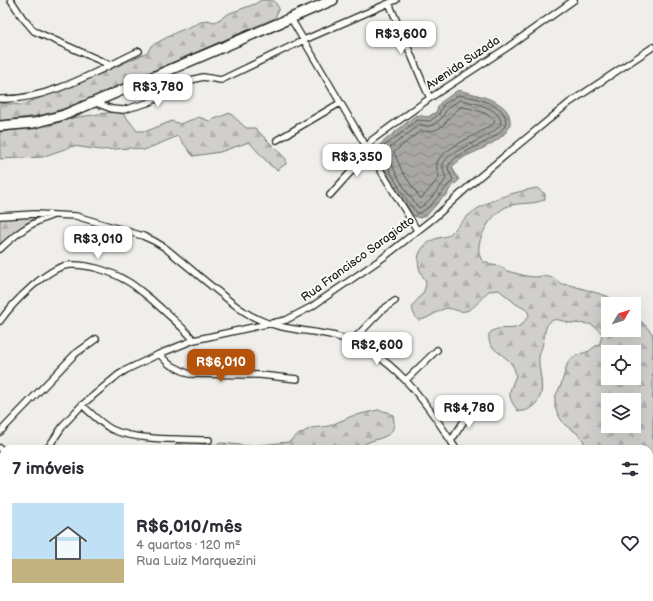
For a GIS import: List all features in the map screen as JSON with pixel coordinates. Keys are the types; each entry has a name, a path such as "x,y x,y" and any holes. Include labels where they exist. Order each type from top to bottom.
{"main road":[{"path":"0,126 34,123 64,115 290,17 333,0"}],"street":[{"path":"11,0 22,17 34,31 110,65"},
{"path":"96,102 112,109 122,110 147,103 158,98 181,83 203,77 221,80 304,40 396,0"},
{"name":"Avenida Suzada","path":"330,195 357,164 372,140 430,98 502,51 574,0"},
{"path":"389,3 422,83 430,98"},
{"path":"290,17 417,230"},
{"name":"Rua Francisco Saragiotto","path":"272,324 286,320 311,307 384,257 435,217 478,178 570,103 653,47"},
{"path":"0,99 32,97 56,89 139,51"},
{"path":"277,140 340,103"},
{"path":"0,216 55,214 76,216 90,219 154,240 231,302 258,319 272,324 322,333 352,341 378,355 406,380 421,398 454,445"},
{"path":"0,249 25,227 38,220 55,214"},
{"path":"0,321 7,311 23,295 51,272 69,265 80,266 96,268 125,279 183,327 194,340"},
{"path":"352,341 382,310 395,301"},
{"path":"0,308 7,311"},
{"path":"50,445 66,423 82,406 118,376 158,354 194,340 272,324"},
{"path":"0,432 75,354 96,339"},
{"path":"406,380 437,350"},
{"path":"158,354 169,364 189,374 260,375 297,378"},
{"path":"82,406 111,429 123,433 138,437 209,440"},
{"path":"451,441 473,407"}],"green space":[{"path":"261,0 274,1 279,8 275,18 75,105 43,115 0,121 0,103 21,105 80,83 148,52 151,46 177,32 206,20 215,22 230,13 255,4"},
{"path":"113,112 124,114 137,131 147,131 172,121 180,124 199,117 209,121 230,113 246,128 255,128 286,159 286,164 277,170 270,165 249,142 220,152 193,156 178,136 144,150 130,148 101,150 73,146 42,157 0,159 0,132 53,124 72,118"},
{"path":"537,188 545,194 545,199 536,202 511,205 500,211 494,217 488,224 480,240 479,248 483,262 488,262 491,265 500,266 507,271 526,276 544,276 554,278 561,284 570,285 609,297 601,297 601,333 595,327 588,324 553,320 547,325 539,356 542,384 540,396 532,407 520,411 518,411 510,397 516,375 514,367 505,357 491,346 489,334 496,329 516,328 520,326 529,316 525,309 516,304 499,290 489,291 476,305 464,311 446,308 425,319 418,320 412,309 425,288 426,281 422,276 418,264 418,259 422,248 437,238 450,234 476,209 493,200 510,194"},
{"path":"38,217 21,227 0,245 0,219"},
{"path":"641,322 653,334 653,445 585,445 583,440 577,433 565,425 560,418 555,408 555,397 561,385 567,365 575,356 589,351 600,343 601,337 641,337"},
{"path":"378,410 388,412 393,415 394,424 392,431 388,435 363,445 259,445 289,442 296,436 311,428 329,426 352,416"},
{"path":"187,442 214,445 176,445 177,443"},
{"path":"222,443 240,445 214,445"}],"water":[{"path":"458,90 479,95 501,105 506,109 509,115 510,126 497,140 466,156 452,167 459,180 449,190 447,195 443,197 427,215 420,218 414,216 392,183 382,164 377,147 416,115 428,117 436,112 440,103"}]}
